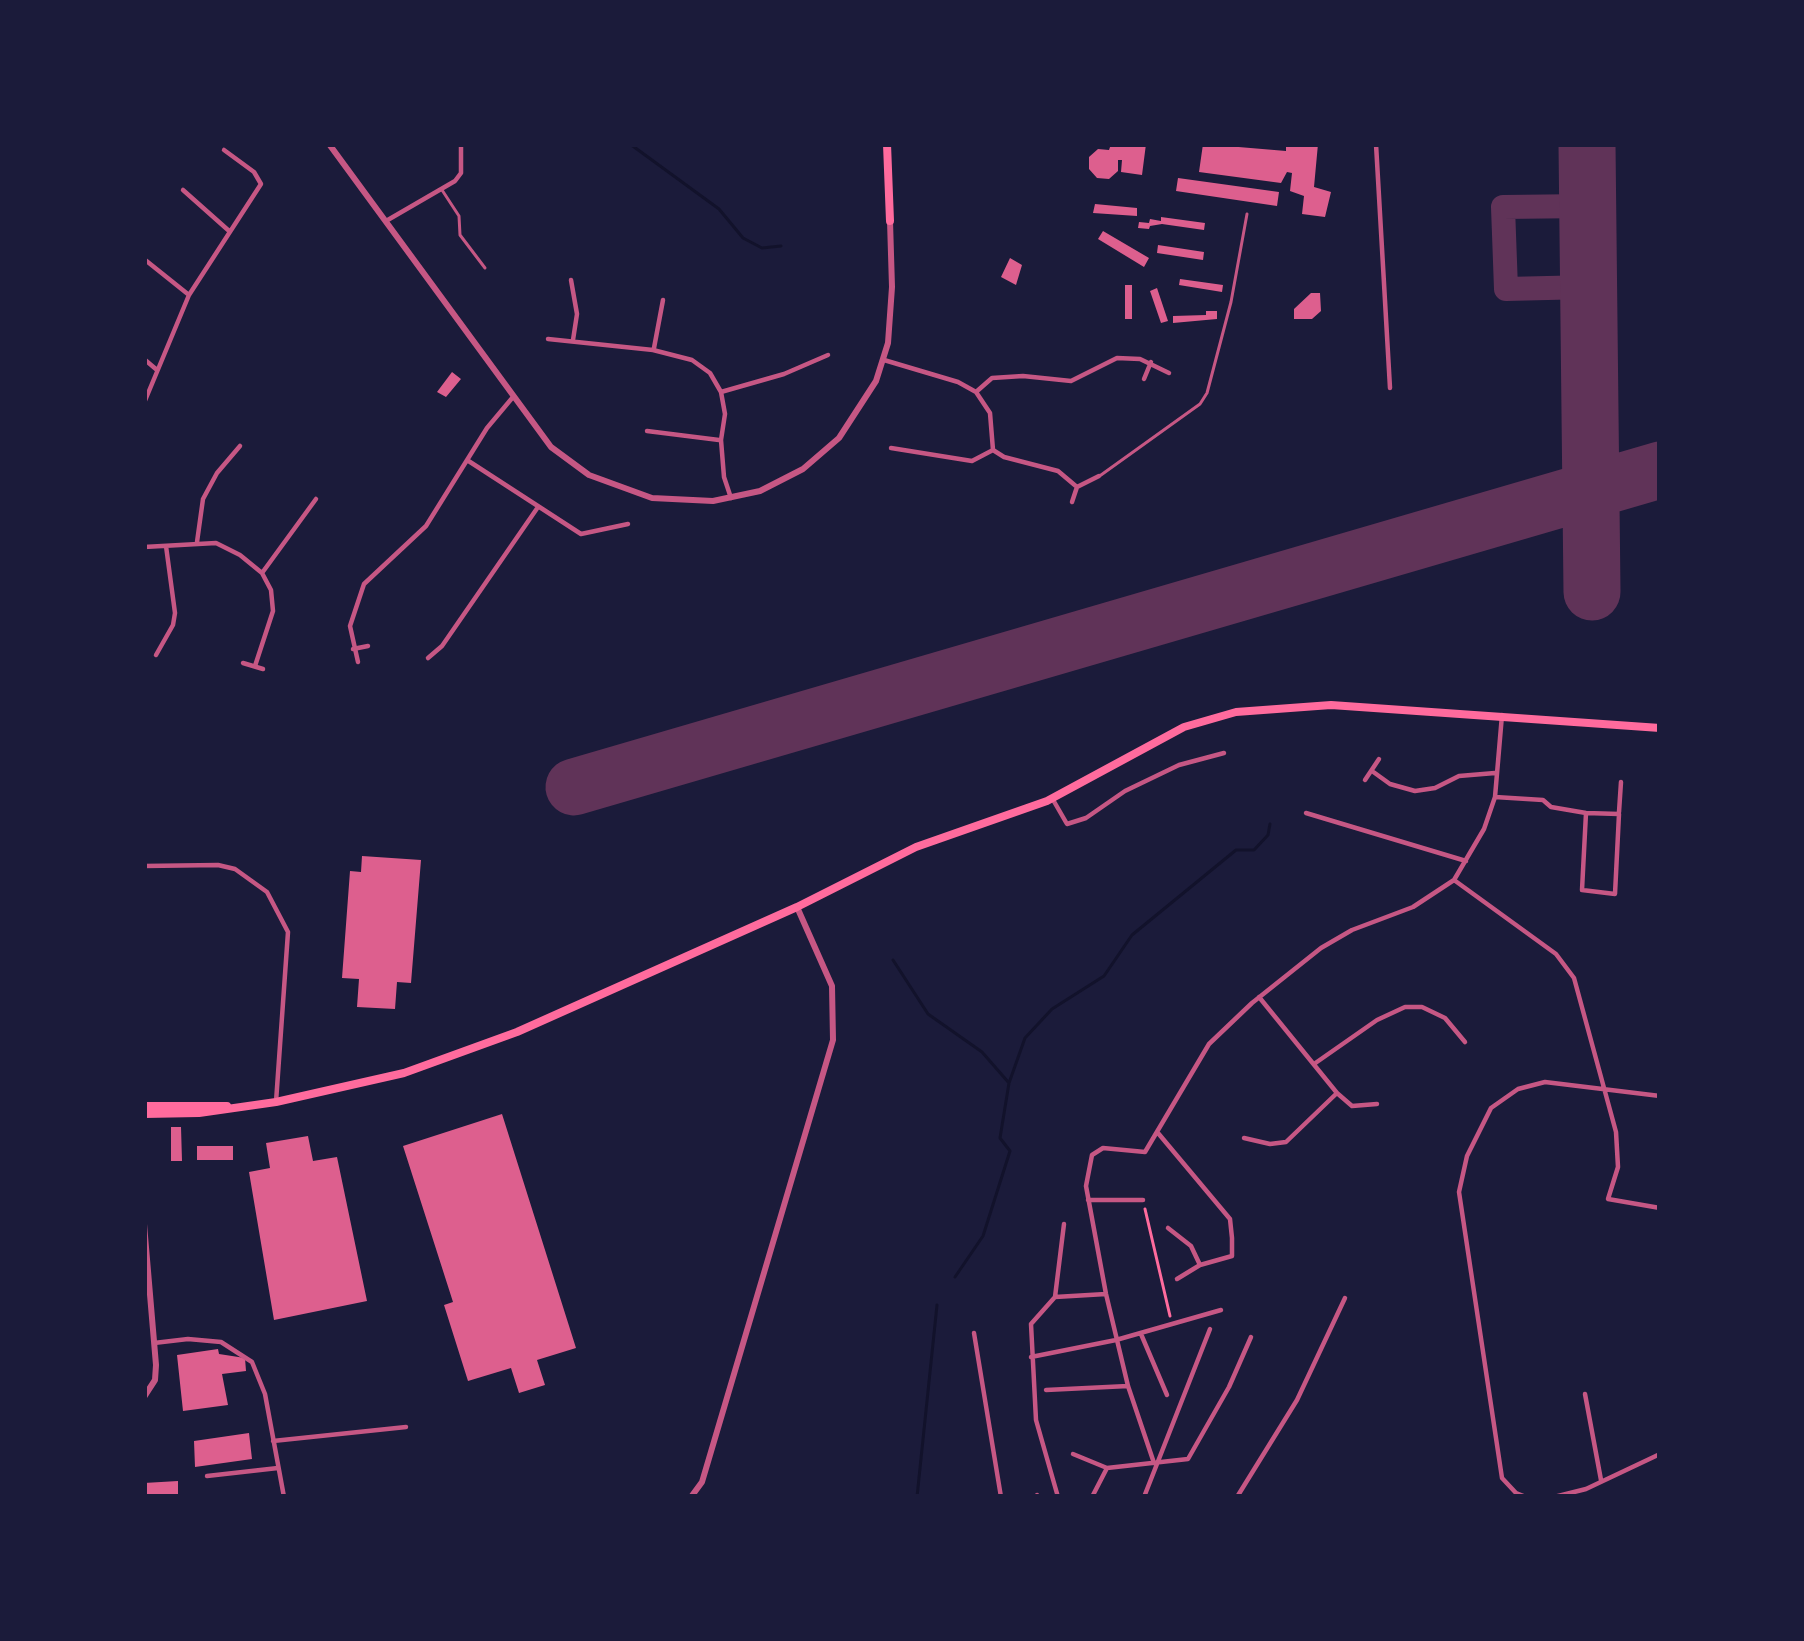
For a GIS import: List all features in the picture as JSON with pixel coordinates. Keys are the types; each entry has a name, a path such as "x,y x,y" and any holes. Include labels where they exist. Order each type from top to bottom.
{"main road":[{"path":"887,144 890,221"},
{"path":"144,1110 199,1113 276,1102 404,1073 517,1032 797,907 916,848 1052,798 1184,727 1236,712 1331,705 1660,728"}],"street":[{"path":"328,144 555,450 612,487 671,501 731,498 783,480 823,454 855,418 884,360 892,315 890,221"},
{"path":"386,221 442,190 461,173 461,144"},
{"path":"1376,144 1390,388"},
{"path":"144,403 189,296 261,184 254,172 224,150"},
{"path":"183,190 230,232"},
{"path":"144,259 189,296"},
{"path":"571,280 578,314 573,341"},
{"path":"653,350 662,300"},
{"path":"548,339 653,350 692,360 710,373 721,392 725,414 721,440 731,498"},
{"path":"721,392 828,355"},
{"path":"976,392 992,378 1071,381 1117,358 1150,362 1169,373"},
{"path":"144,359 157,370"},
{"path":"884,360 976,392 990,413 993,450"},
{"path":"1144,379 1150,362"},
{"path":"358,662 350,626 364,584 426,526 498,412 513,398"},
{"path":"647,431 721,440"},
{"path":"909,452 910,442"},
{"path":"197,542 202,499 240,446"},
{"path":"891,448 972,461 993,450"},
{"path":"993,450 1016,462 1058,471 1077,487"},
{"path":"467,460 581,534 628,524"},
{"path":"1072,502 1077,487 1100,476"},
{"path":"262,573 316,499"},
{"path":"428,644 432,656 538,507"},
{"path":"144,547 197,542 227,548 262,573 274,611 255,666"},
{"path":"156,655 175,613 166,545"},
{"path":"353,649 368,646"},
{"path":"243,663 263,669"},
{"path":"1154,1463 1128,1386 1106,1294 1088,1200 1092,1155 1103,1148 1144,1152 1209,1044 1259,997 1336,939 1413,908 1454,880 1484,829 1495,797 1502,716"},
{"path":"1052,798 1067,824 1179,765 1224,753"},
{"path":"1365,780 1379,759"},
{"path":"1372,771 1390,784 1415,790 1435,788 1459,776 1495,773"},
{"path":"1586,813 1582,890 1615,894 1621,782"},
{"path":"1495,797 1619,814"},
{"path":"1306,813 1466,861"},
{"path":"144,866 218,865 235,869 267,892 288,932 276,1102"},
{"path":"1454,880 1556,954 1574,978 1616,1132 1618,1167 1608,1199 1660,1208"},
{"path":"691,1497 702,1482 832,1040 832,986 797,907"},
{"path":"1259,997 1337,1093 1352,1106 1377,1104"},
{"path":"1314,1064 1377,1020 1405,1007 1422,1007 1445,1018 1465,1042"},
{"path":"1526,1497 1502,1478 1459,1192 1467,1156 1491,1108 1518,1089 1546,1082 1660,1096"},
{"path":"1244,1138 1286,1142 1337,1093"},
{"path":"1158,1133 1230,1219 1232,1256 1200,1265 1177,1279"},
{"path":"1088,1200 1143,1201"},
{"path":"144,1224 154,1343 154,1380 144,1396"},
{"path":"1058,1497 1036,1420 1030,1357 1031,1324 1055,1298 1064,1224"},
{"path":"1168,1228 1191,1246 1200,1265"},
{"path":"1055,1298 1106,1294"},
{"path":"1237,1497 1297,1400 1345,1298"},
{"path":"1030,1357 1116,1340 1222,1310"},
{"path":"1144,1497 1210,1329"},
{"path":"1140,1333 1167,1395"},
{"path":"974,1334 1001,1497"},
{"path":"1073,1454 1107,1468 1188,1459 1251,1337"},
{"path":"154,1343 221,1342 244,1356 262,1382 284,1497"},
{"path":"1046,1390 1128,1386"},
{"path":"1585,1394 1600,1480"},
{"path":"273,1441 406,1426"},
{"path":"1554,1497 1660,1454"},
{"path":"207,1476 278,1468"},
{"path":"1092,1497 1107,1468"}],"lane":[{"path":"442,190 459,216 460,235 485,268"},
{"path":"1100,476 1200,404 1207,393 1232,302 1247,214"}],"path":[{"path":"1143,1201 1172,1324"}],"building":[{"path":"1111,144 1146,144 1142,175 1121,172 1122,160 1118,160 1118,171 1109,179 1097,178 1089,169 1089,157 1098,149 1109,150"},
{"path":"1203,144 1286,151 1286,144 1318,144 1314,187 1331,192 1325,217 1302,214 1304,196 1290,191 1292,173 1287,172 1281,183 1199,172"},
{"path":"1178,178 1279,192 1277,206 1176,191"},
{"path":"1095,204 1137,208 1137,216 1093,213"},
{"path":"1161,217 1205,223 1204,230 1162,224 1138,228 1139,222 1161,221"},
{"path":"1103,231 1149,258 1144,267 1098,239"},
{"path":"1158,245 1204,252 1203,260 1157,253"},
{"path":"1010,258 1022,265 1016,285 1001,277"},
{"path":"1180,279 1223,285 1222,292 1179,285"},
{"path":"1125,285 1132,285 1132,319 1125,319"},
{"path":"1157,288 1168,321 1161,323 1150,291"},
{"path":"1311,293 1320,293 1321,311 1312,319 1294,319 1294,309"},
{"path":"1206,311 1217,311 1217,319 1173,323 1173,316 1206,315"},
{"path":"452,372 461,379 446,397 437,392"},
{"path":"362,856 421,860 411,983 397,982 395,1009 357,1007 359,979 342,978 350,871 361,872"},
{"path":"502,1114 576,1348 537,1360 545,1385 519,1393 511,1368 468,1381 444,1305 453,1302 403,1146"},
{"path":"171,1127 181,1127 182,1161 171,1161"},
{"path":"308,1136 313,1161 337,1157 367,1301 274,1320 249,1172 270,1168 266,1143"},
{"path":"197,1146 233,1146 233,1160 197,1160"},
{"path":"218,1349 219,1354 245,1358 246,1371 222,1374 228,1405 183,1411 177,1355"},
{"path":"249,1433 252,1459 195,1467 194,1441"},
{"path":"178,1481 178,1497 144,1497 144,1483"}],"waterway":[{"path":"630,144 719,209 743,238 762,248 781,246"},
{"path":"955,1277 983,1236 1010,1151 1000,1138 1009,1083 1025,1038 1052,1009 1104,976 1132,935 1236,850 1254,850 1268,835 1270,824"},
{"path":"893,960 928,1014 982,1052 1009,1083"},
{"path":"917,1497 937,1305"}],"taxiway":[{"path":"1588,206 1503,207 1506,289 1589,287"}],"runway":[{"path":"1587,144 1592,592"},
{"path":"574,787 1660,470"}]}
